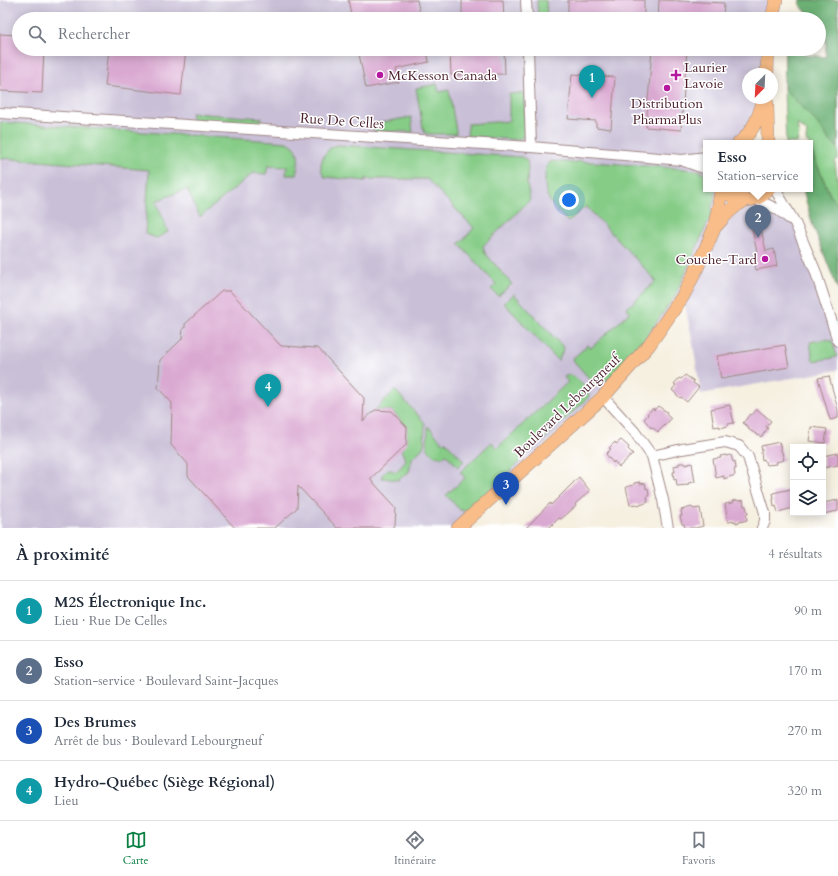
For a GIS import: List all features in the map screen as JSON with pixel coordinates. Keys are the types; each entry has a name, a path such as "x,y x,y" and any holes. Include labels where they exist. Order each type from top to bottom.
{"main road":[{"path":"773,12 776,0"},
{"path":"767,68 768,56"},
{"path":"742,140 755,124 763,104"},
{"path":"765,104 768,140"},
{"name":"Boulevard Lebourgneuf","path":"463,527 603,397 650,345 683,296 697,268 714,229 721,192"},
{"path":"726,192 733,197 750,200"},
{"name":"Boulevard Lebourgneuf","path":"714,229 727,212 735,206 761,196 766,192"}],"street":[{"path":"526,0 526,12"},
{"path":"528,56 531,147"},
{"name":"Rue De Celles","path":"0,113 531,147 682,160 703,157"},
{"name":"Rue De Celles","path":"682,160 703,168"},
{"path":"777,192 795,223 815,270 838,341"},
{"path":"750,200 777,209 795,223"},
{"path":"603,397 634,431 652,456 658,474 668,528"},
{"path":"652,456 682,449 725,442 739,446 748,457 765,513 765,521 762,528"}],"shaded area":[{"path":"0,0 776,0 773,12 12,12 12,56 768,56 767,68 742,68 742,104 761,104 741,140 703,140 703,192 718,192 751,200 795,223 838,341 838,370 701,394 692,338 683,297 649,345 458,528 0,528"}],"green space":[{"path":"537,0 546,0 547,12 538,12"},
{"path":"800,0 838,0 838,158 835,162 838,184 838,205 830,195 813,155 813,140 806,140 807,132 797,124 799,135 798,140 786,140 784,89 785,56 826,57 826,12 806,12 800,5"},
{"path":"800,0 838,0 838,148 829,140 817,123 784,89 785,56 826,57 826,12 806,12 800,5"},
{"path":"437,84 439,92 449,90 456,134 428,134 425,133 423,128 416,88"},
{"path":"525,93 525,135 518,140 467,136 468,124 509,121 509,94"},
{"path":"191,113 262,118 262,123 191,119"},
{"path":"411,117 413,132 374,131 373,124"},
{"path":"0,122 287,142 297,151 298,165 296,175 286,175 287,167 268,166 266,174 253,173 200,217 187,189 156,201 168,232 157,238 145,234 149,170 0,158"},
{"path":"337,145 522,157 527,161 528,165 527,184 530,200 483,246 485,253 512,284 498,296 491,289 496,284 459,244 474,228 427,179 365,179 366,181 325,177 321,170 324,154 333,146"},
{"path":"813,155 830,195 838,205 838,290 812,223 804,192 813,192"},
{"path":"552,161 576,163 577,161 702,171 703,192 715,192 711,210 713,211 675,296 642,343 623,365 601,386 595,385 572,359 588,345 591,348 630,312 627,308 656,281 586,206 568,222 555,208 546,193 545,175 548,164"},
{"path":"514,294 564,348 558,361 504,303"},
{"path":"826,339 832,341 837,356 813,361 810,342"},
{"path":"568,375 575,377 581,382 588,393 588,398 467,511 460,510 446,495 465,478 460,472 492,442 497,448 568,382 564,377"},
{"path":"395,390 425,423 424,445 422,449 412,458 409,472 398,480 382,478 382,475 388,469 396,472 406,461 401,450 406,444 407,427 392,411 375,410"},
{"path":"428,426 443,443 445,441 464,461 458,467 446,454 441,458 437,455 435,457 427,448"}],"building":[{"path":"348,0 417,0 420,12 351,12"},
{"path":"462,0 503,0 504,12 462,12"},
{"path":"568,0 644,0 644,12 568,12"},
{"path":"659,0 724,3 723,12 658,12"},
{"path":"0,34 12,35 12,56 44,56 42,93 0,91"},
{"path":"108,56 185,56 181,95 105,86"},
{"name":"McKesson Canada","path":"359,56 428,56 429,62 396,69 399,82 366,88"},
{"path":"450,56 504,56 505,74 451,75"},
{"name":"Distribution PharmaPlus","path":"651,56 686,56 681,130 646,127"},
{"path":"572,74 615,77 611,129 596,127 596,121 568,119"},
{"name":"Couche-Tard","path":"761,228 766,251 774,249 777,266 756,270 753,253 757,252 752,229"},
{"path":"222,291 230,291 281,346 318,348 364,398 363,421 375,410 392,411 407,427 406,445 370,479 396,507 395,525 393,528 337,528 298,486 297,508 275,528 235,528 188,476 188,464 171,445 172,403 158,388 160,360 182,339 185,324"},
{"path":"785,345 789,367 721,379 717,356"},
{"path":"685,375 694,381 693,383 699,387 687,402 681,397 680,398 672,390 676,385 674,384 679,378 681,379"},
{"path":"829,376 838,410 838,418 830,420 818,378"},
{"path":"730,405 734,423 720,428 720,426 714,427 711,409"},
{"path":"658,406 667,412 666,414 671,419 658,432 652,427 651,428 644,419 653,408 654,410"},
{"path":"757,409 771,421 761,437 748,429 749,427 743,423 750,414 752,415"},
{"path":"811,427 827,429 825,443 809,441"},
{"path":"621,440 629,447 628,449 633,454 619,467 614,461 613,463 606,454 615,442 616,444"},
{"path":"779,442 784,460 776,462 777,464 766,465 764,459 762,460 761,446"},
{"path":"838,453 838,465 826,467 826,455"},
{"path":"731,455 733,462 735,461 735,475 724,479 724,476 716,478 713,459 721,458 720,456"},
{"path":"679,463 684,463 685,465 692,463 695,482 688,483 688,485 677,486 676,479 674,480 673,472 675,472 674,466 679,465"},
{"path":"579,477 590,491 575,504 576,506 561,519 559,518 549,528 526,528 550,503 551,505"},
{"path":"640,482 640,484 645,483 646,489 648,488 648,502 638,506 637,504 630,505 626,487"},
{"path":"790,489 790,509 778,512 776,506 774,507 773,493"},
{"path":"743,500 744,506 746,506 748,514 746,514 747,520 736,523 736,521 728,522 725,504 733,503 732,501"},
{"path":"838,500 838,511 826,513 826,502"},
{"path":"692,507 693,509 700,508 703,526 696,528 685,528 684,524 682,524 680,516 682,516 681,510"}],"place":[{"name":"McKesson Canada","path":"380,75"},
{"name":"Laurier Lavoie","path":"676,75"},
{"name":"Distribution PharmaPlus","path":"667,88"},
{"name":"M2S Électronique Inc.","path":"592,98"},
{"name":"Esso","path":"758,238"},
{"name":"Couche-Tard","path":"765,259"},
{"name":"Hydro-Québec (Siège Régional)","path":"268,407"},
{"name":"Des Brumes","path":"506,505"}]}
